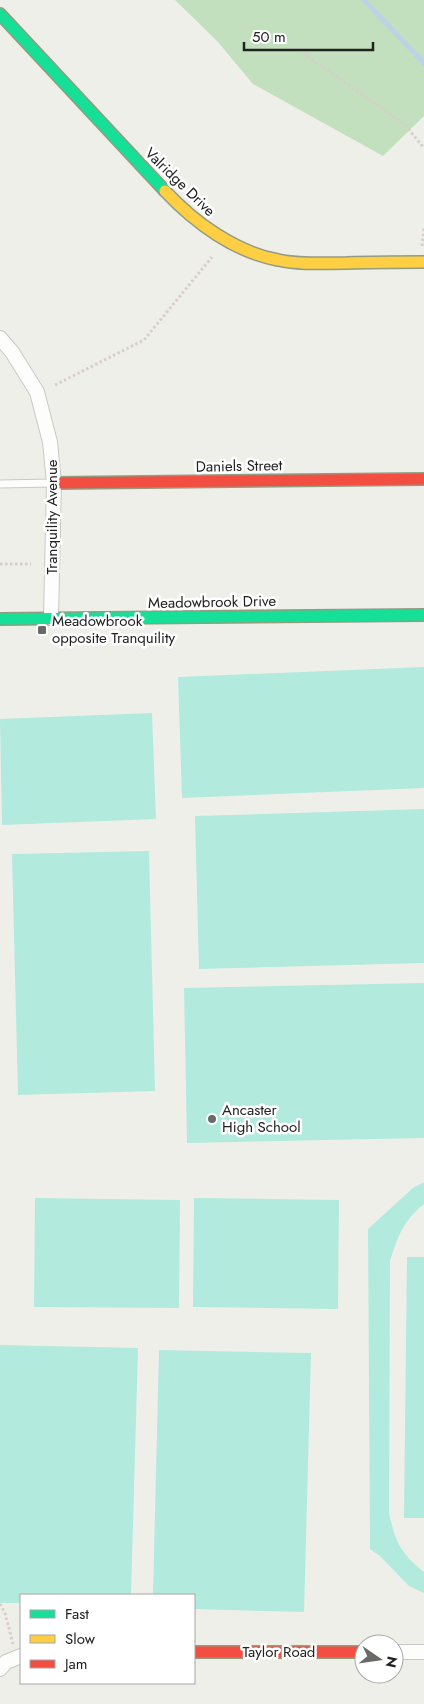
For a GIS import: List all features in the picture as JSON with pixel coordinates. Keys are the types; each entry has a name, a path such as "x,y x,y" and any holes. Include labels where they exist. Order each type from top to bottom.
{"street":[{"name":"Valridge Drive","path":"0,14 174,201 196,221 224,239 273,259 312,263 424,262"},
{"name":"Tranquility Avenue","path":"0,338 12,352 37,392 50,442 54,483 51,618"},
{"name":"Daniels Street","path":"54,483 424,479"},
{"name":"Meadowbrook Drive","path":"0,619 424,614"},
{"name":"Taylor Road","path":"195,1652 354,1652"},
{"path":"404,1652 424,1652"},
{"path":"0,1669 6,1662 17,1657"}],"lane":[{"path":"0,484 54,483"}],"path":[{"path":"295,47 405,125 424,148"},
{"path":"55,385 144,340 212,257"},
{"path":"0,564 31,564"},
{"path":"0,1604 5,1613 17,1657"}],"green space":[{"path":"175,0 424,0 424,116 383,156 253,84 218,42"}],"shaded area":[{"path":"424,667 424,788 182,798 178,677"},
{"path":"152,713 156,819 2,825 0,719"},
{"path":"424,809 424,963 199,969 195,816"},
{"path":"149,851 155,1091 18,1095 12,854"},
{"path":"424,983 424,1138 187,1143 184,988"},
{"path":"424,1182 424,1204 406,1223 390,1261 389,1513 394,1532 404,1553 424,1572 424,1593 409,1586 380,1556 370,1549 368,1229 413,1188"},
{"path":"35,1198 180,1200 179,1308 34,1307"},
{"path":"194,1198 339,1200 338,1309 193,1307"},
{"path":"407,1257 424,1257 424,1518 404,1518"},
{"path":"0,1345 138,1348 131,1594 20,1594 20,1603 0,1603"},
{"path":"159,1350 311,1353 304,1612 195,1609 195,1594 153,1594"}],"waterway":[{"path":"364,0 424,63"}],"traffic: fast":[{"path":"0,14 165,191"},
{"path":"0,619 424,615"}],"traffic: slow":[{"path":"165,191 203,225 231,243 262,256 287,262 304,263 424,262"}],"traffic: jam":[{"path":"54,483 424,479"},
{"path":"195,1652 354,1652"}],"place":[{"name":"Meadowbrook opposite Tranquility","path":"42,630"},
{"name":"Ancaster High School","path":"212,1119"}]}
